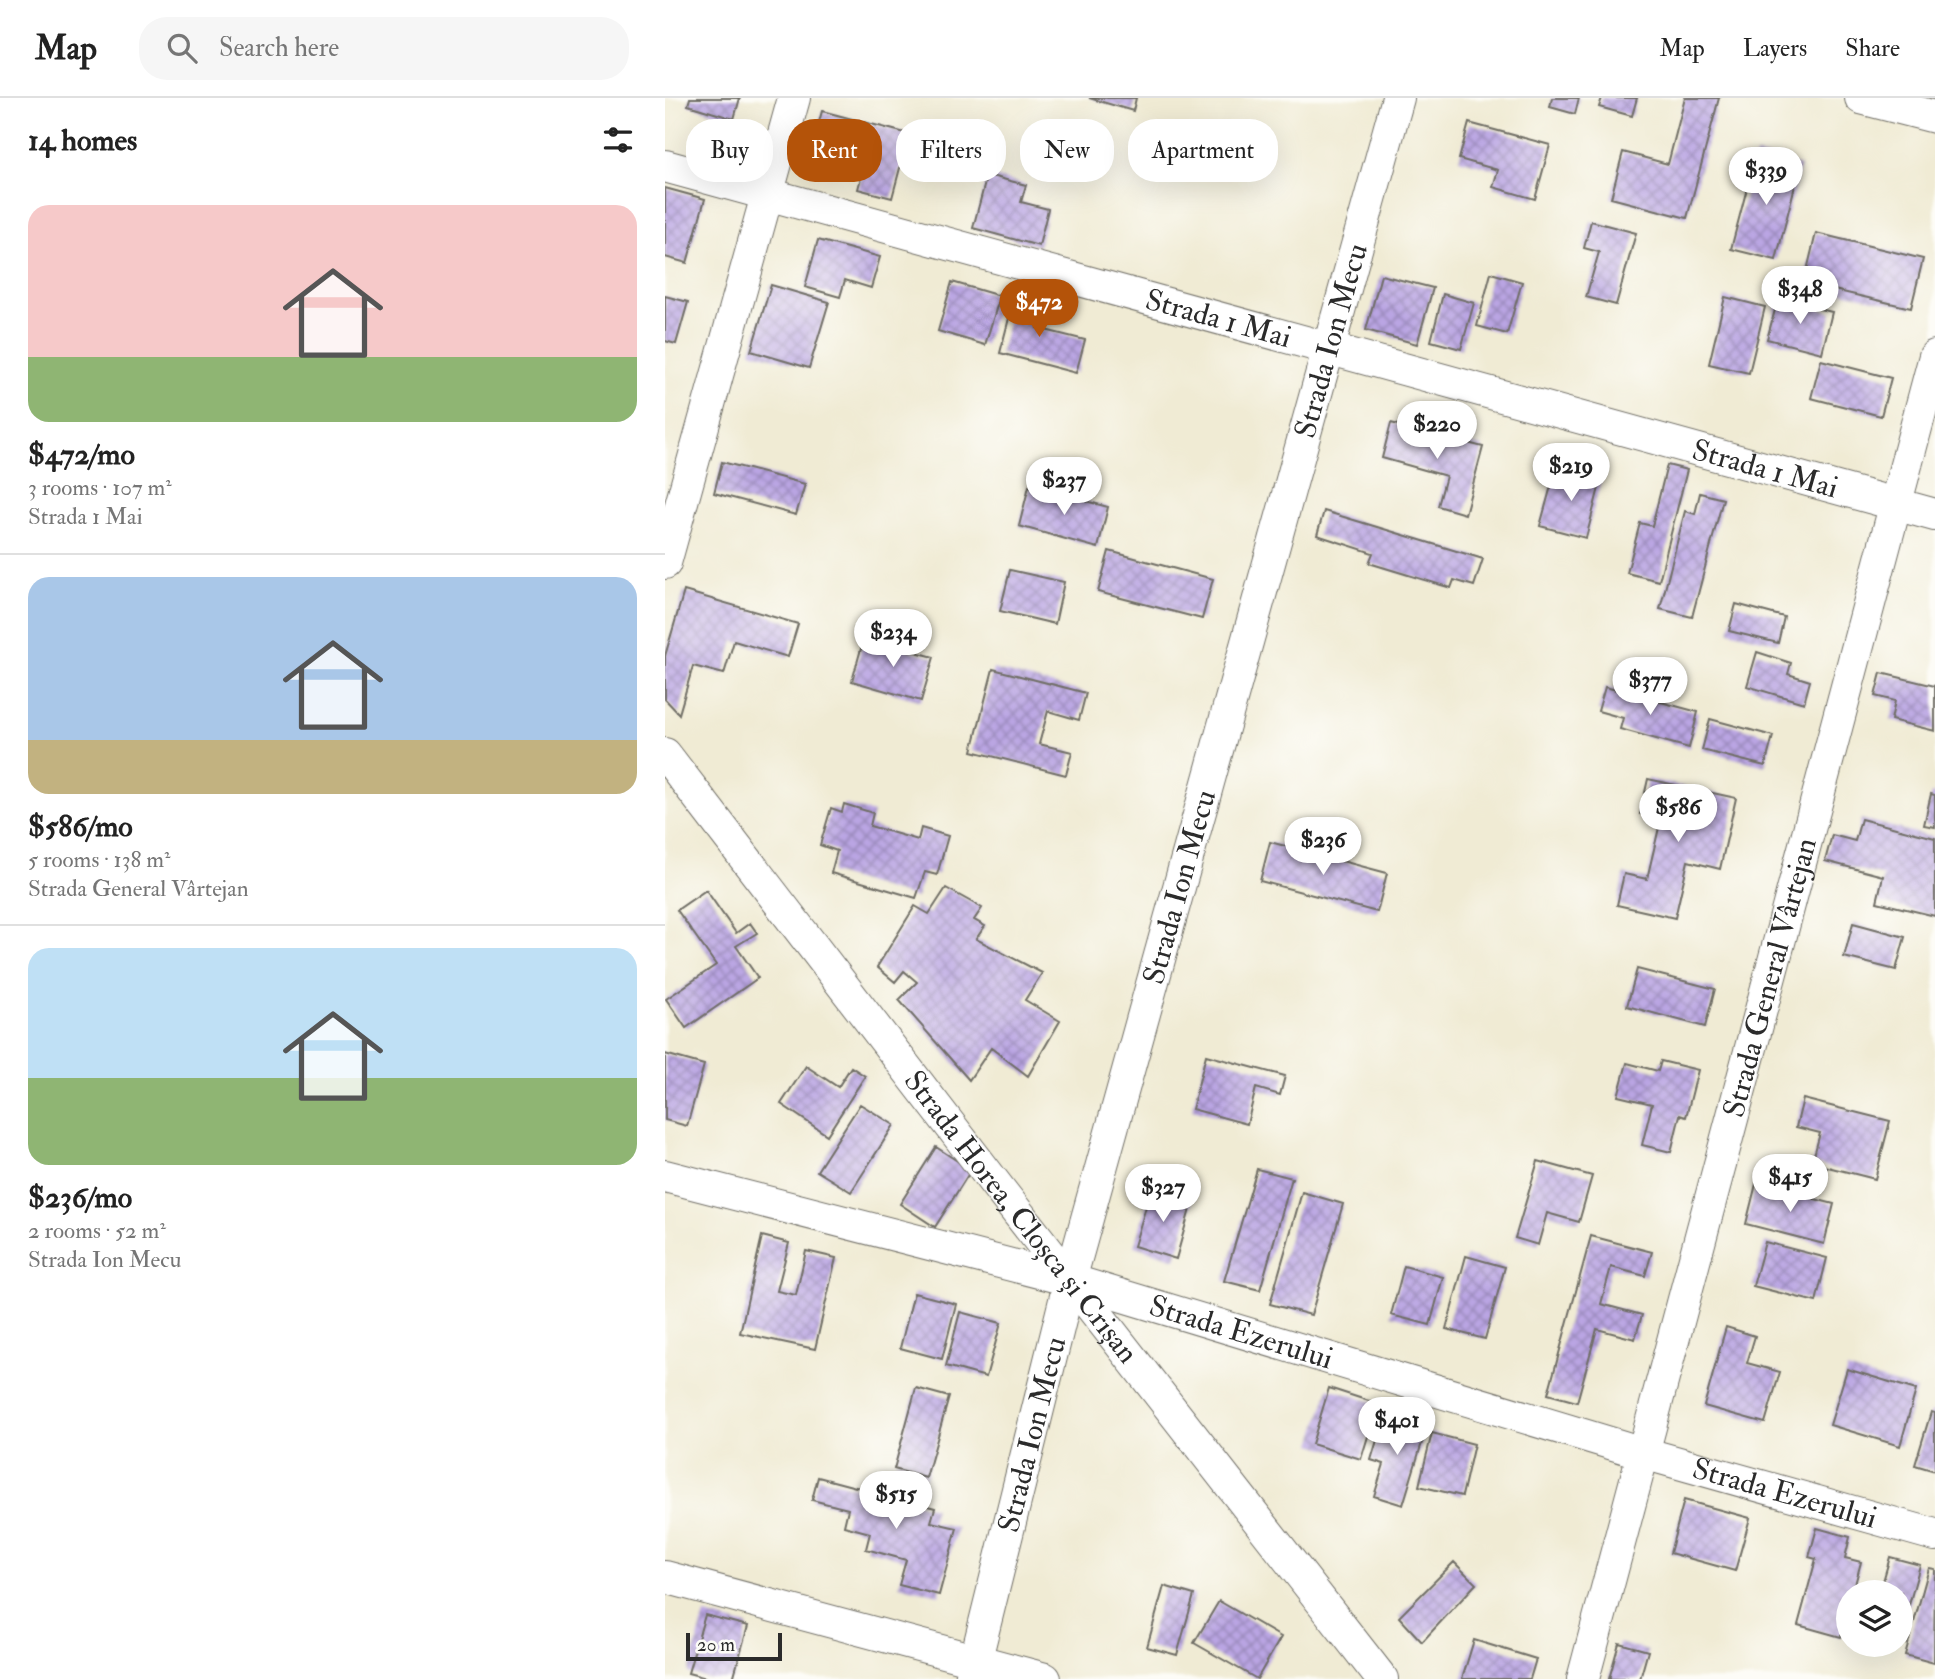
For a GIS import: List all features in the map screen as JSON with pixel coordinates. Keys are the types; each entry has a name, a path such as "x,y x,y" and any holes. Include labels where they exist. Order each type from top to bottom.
{"street":[{"path":"665,563 794,98"},
{"name":"Strada Ion Mecu","path":"973,1670 1070,1280 1398,98"},
{"path":"1861,98 1935,117"},
{"name":"Strada 1 Mai","path":"665,166 768,192 1328,350 1935,515"},
{"name":"Strada General Vârtejan","path":"1583,1679 1935,356"},
{"name":"Strada Horea, Cloșca și Crișan","path":"665,754 1070,1280 1382,1679"},
{"name":"Strada Ezerului","path":"665,1176 1070,1280 1643,1453 1935,1535"},
{"path":"665,1577 973,1670 1045,1679"}],"building":[{"path":"690,98 740,98 734,119 688,105"},
{"path":"1089,98 1136,98 1133,111"},
{"path":"1552,98 1579,98 1575,114 1550,107"},
{"path":"1602,98 1637,98 1632,116 1599,107"},
{"path":"1685,98 1719,98 1687,218 1611,198 1623,152 1668,164"},
{"path":"822,111 852,119 820,119"},
{"path":"1469,123 1550,145 1535,199 1493,187 1498,170 1459,159"},
{"path":"882,127 896,131 896,182 892,198 858,189 860,182 882,182"},
{"path":"1756,154 1800,166 1776,260 1731,249"},
{"path":"1006,180 1026,185 1021,202 1048,209 1039,246 973,228 985,182 1006,182"},
{"path":"665,188 705,199 687,263 665,257"},
{"path":"1591,221 1636,233 1616,305 1586,297 1599,252 1584,248"},
{"path":"1816,233 1923,259 1911,308 1804,283"},
{"path":"818,240 880,257 871,288 845,280 840,297 805,287"},
{"path":"1491,273 1522,282 1507,334 1477,326"},
{"path":"1381,275 1433,288 1417,344 1366,330"},
{"path":"952,282 1000,296 985,345 938,331"},
{"path":"771,285 829,302 809,368 751,351"},
{"path":"1443,294 1474,303 1461,349 1431,341"},
{"path":"1015,295 1044,302 1037,328 1085,340 1076,373 1000,353"},
{"path":"665,296 688,302 676,344 665,341"},
{"path":"1725,297 1765,307 1749,373 1709,364"},
{"path":"1778,299 1832,312 1822,353 1767,339"},
{"path":"1821,360 1891,378 1881,416 1811,398"},
{"path":"1391,423 1483,447 1465,514 1438,506 1446,476 1382,458"},
{"path":"722,462 805,484 796,515 714,493"},
{"path":"1667,465 1687,470 1659,581 1627,573 1640,523 1652,526"},
{"path":"1556,468 1601,480 1586,538 1540,526"},
{"path":"1029,486 1108,507 1098,548 1019,526"},
{"path":"1700,493 1723,499 1692,617 1660,609 1685,511 1695,514"},
{"path":"1324,511 1483,559 1474,586 1454,580 1451,588 1369,563 1373,553 1317,535"},
{"path":"1109,551 1213,579 1202,619 1098,592"},
{"path":"1010,570 1064,582 1055,624 1000,611"},
{"path":"684,591 798,624 788,657 734,641 724,674 693,666 679,714 665,699 665,656"},
{"path":"1736,604 1784,617 1778,643 1729,631"},
{"path":"864,638 934,657 921,701 852,681"},
{"path":"1757,652 1791,663 1788,674 1810,681 1804,703 1747,686"},
{"path":"993,669 1086,693 1079,720 1048,711 1039,744 1072,752 1066,775 972,751"},
{"path":"1881,673 1935,686 1935,731 1891,720 1895,701 1875,696"},
{"path":"1605,687 1698,712 1689,748 1620,729 1623,718 1598,711"},
{"path":"1710,719 1773,736 1765,766 1702,750"},
{"path":"1648,779 1736,798 1720,869 1688,861 1675,918 1617,905 1624,874 1647,879 1661,819 1640,814"},
{"path":"1931,794 1935,795 1935,827 1924,825"},
{"path":"844,804 873,813 870,826 918,840 921,828 948,836 937,875 925,872 916,898 831,873 837,851 820,845 831,808 842,812"},
{"path":"1861,819 1935,838 1935,916 1877,902 1883,876 1825,861 1832,835 1855,841"},
{"path":"1270,842 1387,873 1377,912 1260,881"},
{"path":"946,888 982,908 974,920 985,926 976,939 1042,973 1025,1000 1060,1021 1028,1076 991,1048 969,1080 899,1000 917,982 904,971 895,982 877,967 915,906 929,914"},
{"path":"706,890 736,933 750,923 757,933 736,946 758,978 686,1028 666,999 716,965 677,910"},
{"path":"1853,923 1905,937 1896,970 1844,957"},
{"path":"1637,969 1715,989 1705,1027 1627,1006"},
{"path":"665,1054 704,1065 687,1126 665,1120"},
{"path":"1206,1055 1285,1076 1280,1095 1256,1088 1247,1124 1192,1109"},
{"path":"1661,1061 1698,1070 1686,1117 1680,1115 1671,1152 1642,1145 1652,1104 1618,1096 1627,1063 1658,1071"},
{"path":"806,1066 838,1087 851,1067 865,1076 827,1135 781,1104"},
{"path":"1803,1099 1890,1121 1875,1179 1812,1163 1820,1133 1796,1127"},
{"path":"860,1104 894,1125 851,1192 817,1171"},
{"path":"936,1147 971,1170 935,1227 900,1204"},
{"path":"1538,1161 1592,1176 1579,1222 1547,1213 1538,1245 1515,1238"},
{"path":"1257,1169 1292,1178 1260,1290 1224,1281"},
{"path":"1756,1184 1834,1204 1824,1244 1746,1224"},
{"path":"1151,1190 1192,1202 1176,1259 1134,1246"},
{"path":"1302,1192 1343,1204 1311,1315 1270,1304"},
{"path":"762,1236 789,1243 777,1291 796,1295 806,1251 836,1258 815,1349 740,1333"},
{"path":"1591,1236 1652,1252 1645,1276 1611,1267 1601,1304 1642,1315 1635,1339 1597,1329 1577,1402 1548,1394"},
{"path":"1765,1242 1827,1258 1816,1302 1753,1286"},
{"path":"1466,1256 1505,1267 1485,1339 1446,1329"},
{"path":"1404,1266 1443,1277 1430,1325 1391,1315"},
{"path":"914,1293 956,1304 942,1359 900,1348"},
{"path":"960,1312 1001,1323 986,1377 946,1366"},
{"path":"1726,1327 1755,1336 1747,1363 1780,1372 1765,1423 1704,1406"},
{"path":"1847,1369 1916,1390 1900,1446 1830,1425"},
{"path":"916,1388 949,1397 926,1478 894,1469"},
{"path":"1329,1388 1378,1404 1361,1459 1312,1444"},
{"path":"1931,1412 1935,1413 1935,1471 1915,1465"},
{"path":"1385,1414 1427,1426 1403,1505 1374,1496 1384,1464 1371,1460"},
{"path":"1432,1433 1474,1444 1462,1496 1419,1486"},
{"path":"818,1477 935,1508 931,1522 957,1528 939,1595 899,1585 906,1560 866,1549 870,1533 844,1526 848,1509 812,1500"},
{"path":"1684,1500 1750,1518 1735,1571 1670,1553"},
{"path":"1817,1528 1850,1537 1845,1558 1861,1562 1856,1580 1836,1580 1836,1636 1798,1625 1816,1559 1809,1557"},
{"path":"1890,1557 1920,1565 1913,1590 1913,1580 1883,1580"},
{"path":"1454,1562 1476,1584 1422,1642 1399,1617"},
{"path":"1929,1568 1935,1569 1934,1663 1912,1657 1913,1626"},
{"path":"1164,1586 1194,1595 1177,1655 1147,1647"},
{"path":"1219,1601 1281,1637 1257,1679 1194,1643"},
{"path":"705,1615 748,1626 733,1679 710,1679 688,1673"},
{"path":"1474,1640 1536,1659 1530,1679 1462,1679"},
{"path":"1619,1643 1648,1651 1640,1679 1609,1679"}]}
